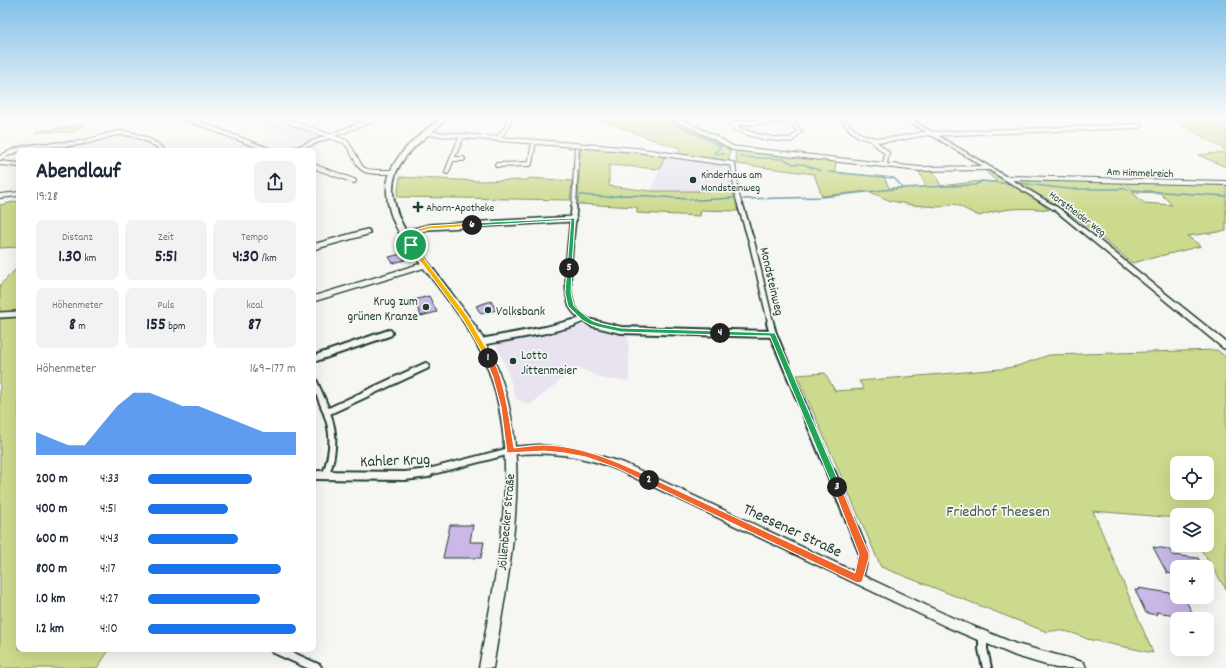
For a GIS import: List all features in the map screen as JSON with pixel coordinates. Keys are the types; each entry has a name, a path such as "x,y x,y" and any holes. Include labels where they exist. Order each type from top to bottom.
{"main road":[{"name":"Jöllenbecker Straße","path":"411,148 401,158 393,172 390,182 391,202 395,218 403,234 459,308 481,342 499,385 506,419 510,451 509,505 504,558 486,668"}],"street":[{"path":"350,148 358,167 361,170 370,172 393,172"},
{"path":"447,172 457,148"},
{"path":"497,165 530,164 533,148"},
{"path":"577,148 574,219 568,293 572,306 584,319 600,326 621,330 772,334"},
{"name":"Mondsteinweg","path":"614,148 733,164 737,195 758,266 772,334 860,542 864,558 858,579"},
{"path":"734,148 929,169 988,168"},
{"path":"880,148 886,154 885,164"},
{"name":"Horstheider Weg","path":"955,148 1049,204 1084,230 1226,346"},
{"path":"0,158 10,151 16,149"},
{"path":"452,159 463,159"},
{"path":"0,164 16,165"},
{"path":"316,167 354,181"},
{"name":"Am Himmelreich","path":"1006,178 1226,183"},
{"path":"0,196 16,194"},
{"path":"403,234 429,227 574,219"},
{"path":"316,246 367,232"},
{"path":"316,298 425,265"},
{"path":"0,315 16,314"},
{"path":"481,342 557,328 584,319"},
{"path":"316,358 389,333"},
{"path":"327,412 426,366"},
{"path":"316,387 327,412 332,429 333,457 326,475"},
{"name":"Theesener Straße","path":"510,451 533,448 564,450 586,454 606,461 983,637 1030,654 1079,668"},
{"name":"Kahler Krug","path":"316,475 405,476 426,474 510,451"},
{"path":"983,637 983,649 987,668"},
{"path":"282,652 317,668"}],"shaded area":[{"name":"Kinderhaus am Mondsteinweg","path":"665,155 730,166 733,191 651,191"},
{"path":"581,325 588,325 609,332 628,333 629,381 604,379 577,367 530,405 516,399 506,366 496,345 497,343 552,333"}],"green space":[{"path":"580,148 595,148 665,155 660,169 609,165 609,186 651,191 733,191 738,211 701,210 700,216 637,213 637,207 578,204"},
{"path":"680,148 729,148 729,161 678,155"},
{"path":"735,150 836,160 835,172 884,177 889,188 926,187 919,171 933,170 941,186 981,181 997,182 984,170 989,170 1031,195 1049,210 1014,209 997,211 979,216 955,204 939,207 912,205 891,201 868,191 822,196 814,174 737,164"},
{"path":"1226,152 1226,167 1198,155"},
{"path":"400,177 478,181 527,180 530,178 572,181 570,200 397,197"},
{"path":"1014,180 1120,182 1144,203 1172,205 1160,193 1134,192 1124,182 1226,184 1226,231 1187,236 1201,246 1132,263 1083,223 1055,204"},
{"path":"16,202 16,247 0,248 0,205"},
{"path":"16,269 16,311 0,312 0,285"},
{"path":"16,317 16,652 108,652 97,668 0,668 0,319"},
{"name":"Friedhof Theesen","path":"1217,350 1226,357 1226,589 1214,570 1214,560 1208,560 1202,552 1214,552 1214,508 1170,508 1170,517 1093,511 1153,653 1087,639 1067,632 1047,632 881,567 797,375 825,373 835,391 864,389 859,381 1001,369 1017,366 1049,355"}],"building":[{"path":"401,254 405,260 393,263 389,257"},
{"name":"Krug zum grünen Kranze","path":"429,296 437,312 421,316 414,300"},
{"path":"491,301 496,310 481,314 476,306"},
{"path":"450,525 473,525 470,542 484,542 481,558 443,558"},
{"path":"1153,547 1169,549 1172,555 1198,558 1199,560 1170,560 1170,574 1167,573"},
{"path":"1138,588 1170,593 1170,604 1188,604 1192,612 1170,612 1170,614 1156,612 1157,615 1146,613 1135,590 1140,590"}],"waterway":[{"path":"719,148 714,153 724,154"},
{"path":"740,157 784,159 793,164 803,164 821,171"},
{"path":"828,172 894,178 903,188"},
{"path":"903,188 975,185 982,181 1011,184"},
{"path":"1018,183 1069,189 1128,189"},
{"path":"743,199 822,197 903,188"},
{"path":"1132,190 1226,196"},
{"path":"580,195 608,197 624,195 651,196 699,200 733,198"}],"place":[{"name":"Kinderhaus am Mondsteinweg","path":"693,180"},
{"name":"Ahorn-Apotheke","path":"418,207"},
{"name":"Krug zum grünen Kranze","path":"426,307"},
{"name":"Volksbank","path":"488,310"},
{"name":"Lotto Jittenmeier","path":"513,361"}],"route":[{"path":"574,219 568,293 572,306 584,319 600,326 621,330 772,334 860,542 864,558 858,579 620,466 586,454 564,450 533,448 510,451 504,407 496,377 481,342 459,308 411,245 403,234 429,227 534,220 574,219"}]}
